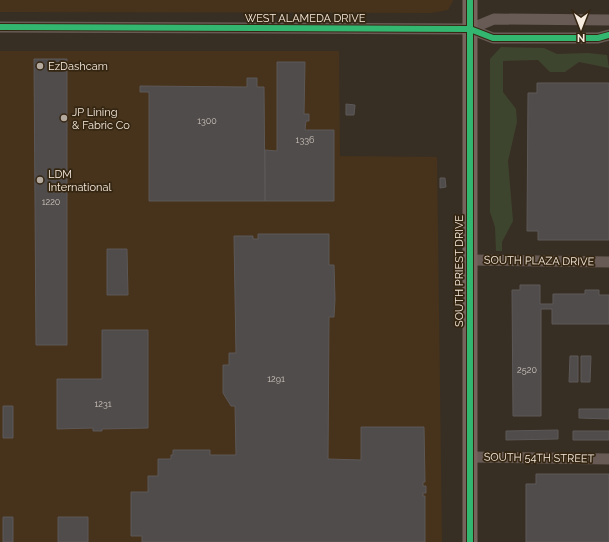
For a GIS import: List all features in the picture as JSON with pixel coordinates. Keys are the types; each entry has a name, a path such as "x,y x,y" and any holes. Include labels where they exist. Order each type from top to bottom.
{"main road":[{"name":"SOUTH PRIEST DRIVE","path":"470,0 470,542"}],"street":[{"name":"WEST ALAMEDA DRIVE","path":"470,29 494,18 609,20"},
{"name":"WEST ALAMEDA DRIVE","path":"0,27 470,29 493,38 572,38 609,35"},
{"name":"SOUTH PLAZA DRIVE","path":"469,260 609,262"},
{"name":"SOUTH 54TH STREET","path":"470,457 609,458"}],"shaded area":[{"path":"0,0 453,1 448,10 431,13 0,12"},
{"path":"0,51 339,51 340,156 437,157 442,542 0,542"}],"green space":[{"path":"501,47 544,48 557,54 588,53 607,55 609,68 579,62 565,72 550,72 538,60 503,61 503,92 516,109 517,122 508,161 513,221 502,242 502,251 496,251 495,227 490,212 490,59"}],"building":[{"path":"34,59 67,59 67,345 36,345"},
{"path":"277,62 305,62 304,114 309,114 309,121 306,121 305,130 334,130 334,201 265,201 265,150 277,151"},
{"path":"247,78 257,78 257,87 264,87 265,201 149,201 149,92 140,92 140,86 247,87"},
{"path":"537,83 609,83 609,240 538,240 538,231 527,231 528,93 537,93"},
{"path":"346,104 355,105 354,115 346,115"},
{"path":"440,178 445,178 446,187 440,188"},
{"path":"258,234 329,234 329,265 334,265 335,299 334,317 329,317 328,459 361,460 361,427 424,427 425,482 423,482 423,486 426,486 426,493 423,493 423,496 425,496 425,542 142,542 142,536 131,536 131,492 148,492 148,476 158,476 158,459 171,459 173,450 210,450 210,455 236,455 235,406 231,406 223,393 223,365 229,365 229,353 236,353 234,236 253,236 253,239 258,239"},
{"path":"107,249 127,249 128,295 107,295"},
{"path":"520,285 540,285 540,304 553,304 553,294 585,294 585,290 599,290 599,295 609,295 609,324 552,324 552,309 541,309 541,416 513,416 512,290 520,290"},
{"path":"102,330 148,330 148,428 102,429 102,431 93,431 93,428 57,429 57,379 102,379"},
{"path":"570,356 578,356 578,382 569,382"},
{"path":"581,356 591,356 590,382 581,382"},
{"path":"3,406 13,406 13,438 3,438"},
{"path":"579,409 609,409 609,419 579,418"},
{"path":"558,430 558,439 506,440 506,431"},
{"path":"573,431 609,431 609,440 573,440"},
{"path":"536,474 609,474 609,542 526,542 526,484 536,484"},
{"path":"3,517 13,517 13,542 3,542"},
{"path":"58,517 88,517 88,542 58,542"}],"cycle path":[{"path":"470,0 470,542"},
{"path":"0,27 470,29 493,38 598,38 609,35"}],"place":[{"name":"EzDashcam","path":"40,66"},
{"name":"JP Lining & Fabric Co","path":"64,118"},
{"name":"LDM International","path":"40,180"}]}
